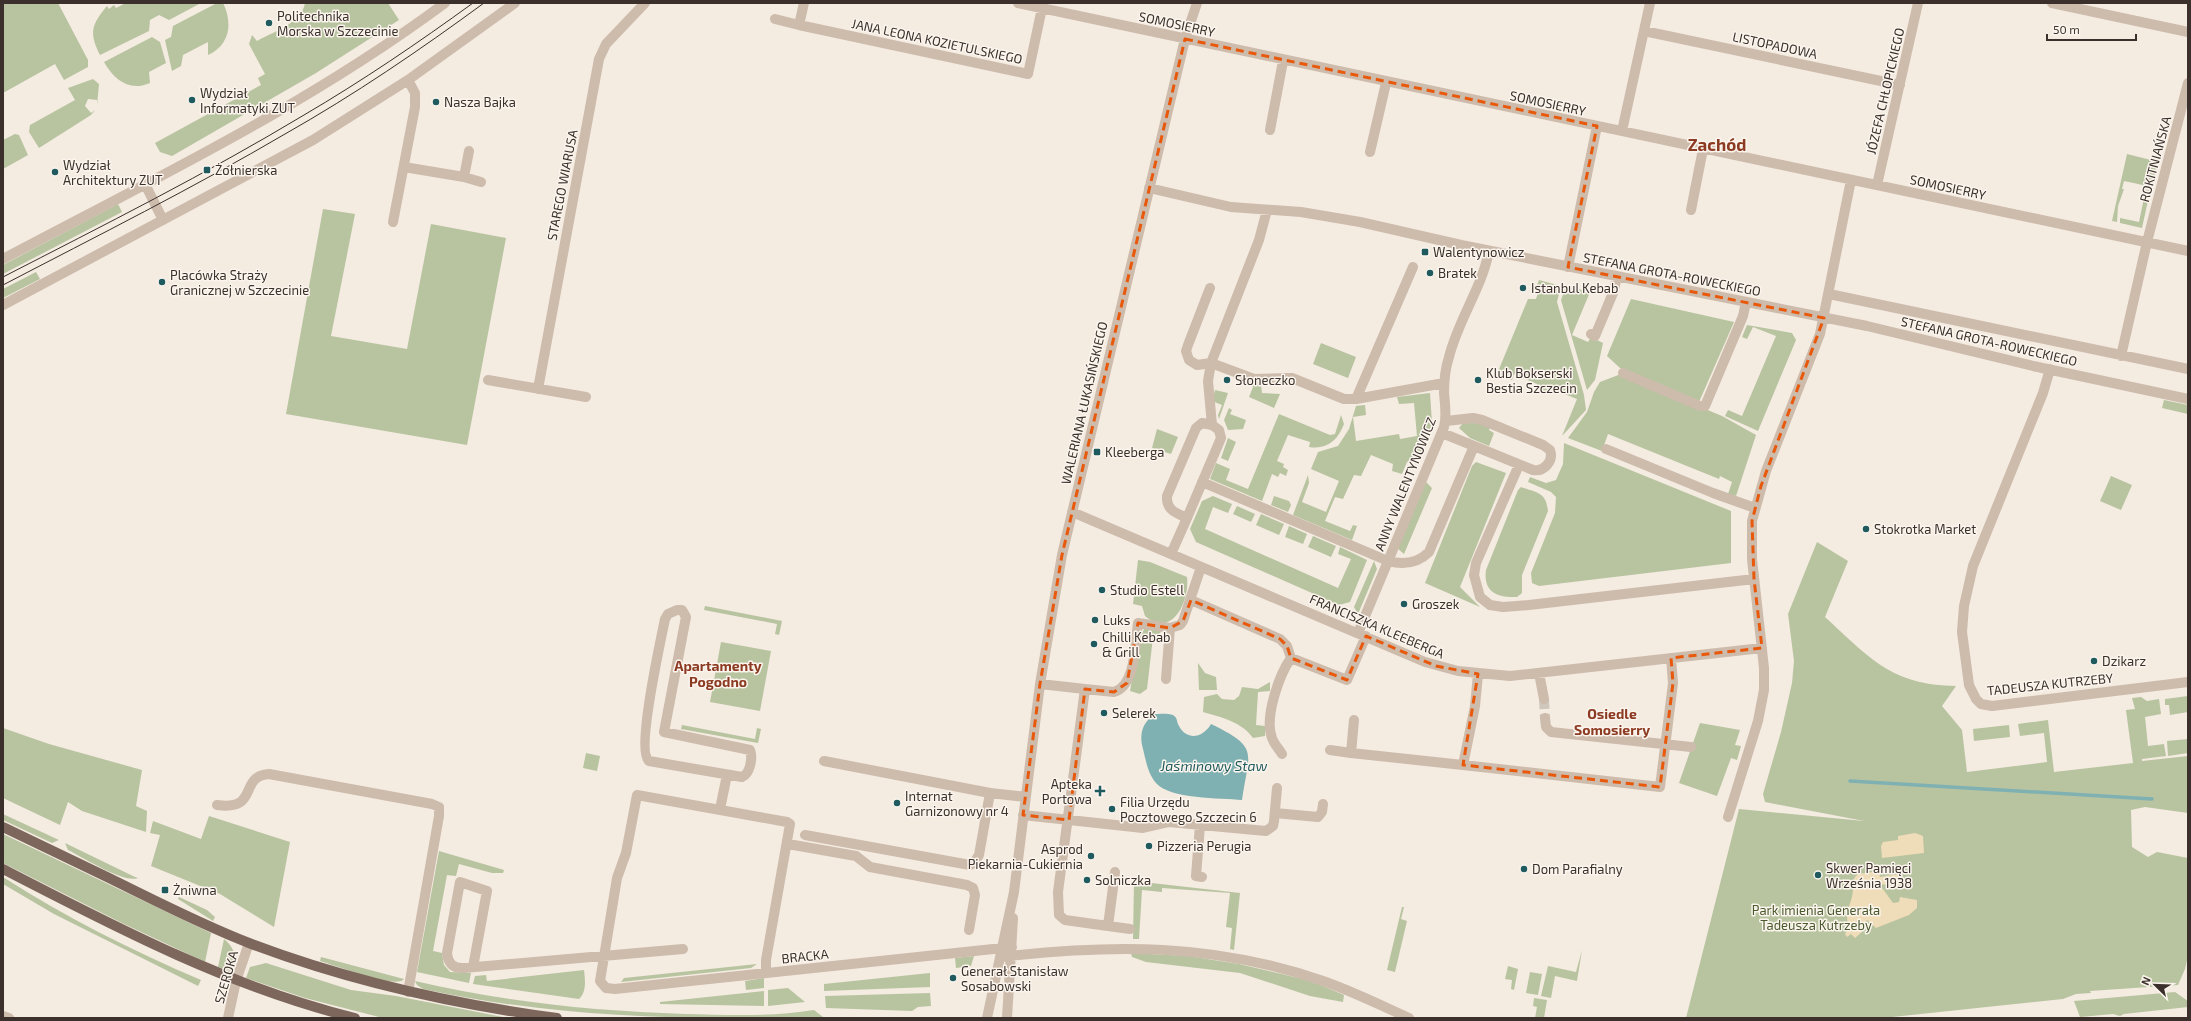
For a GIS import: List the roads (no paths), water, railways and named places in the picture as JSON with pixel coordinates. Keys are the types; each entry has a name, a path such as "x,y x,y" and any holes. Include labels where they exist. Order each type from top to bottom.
{"main road":[{"path":"3,827 190,918 249,943 325,969 408,992 477,1006 557,1018"},
{"path":"3,869 160,949 236,981 299,1003 355,1018"}],"street":[{"path":"3,259 247,130 348,71 445,3"},
{"path":"3,305 313,140 408,80 515,3"},
{"name":"STAREGO WIARUSA","path":"538,389 599,59 606,44 645,3"},
{"path":"800,25 804,3"},
{"name":"SOMOSIERRY","path":"1018,3 1386,83 1622,131 2188,251"},
{"name":"WALERIANA ŁUKASIŃSKIEGO","path":"1007,1018 1012,951 1014,892 1040,684 1054,596 1072,512 1184,39 1197,3"},
{"path":"1622,131 1650,3"},
{"name":"JÓZEFA CHŁOPICKIEGO","path":"1877,185 1918,3"},
{"path":"2052,3 2188,32"},
{"name":"JANA LEONA KOZIETULSKIEGO","path":"775,19 1028,74 1042,8"},
{"name":"LISTOPADOWA","path":"1644,31 1900,85"},
{"path":"1270,130 1283,60"},
{"path":"394,222 415,102 415,93 408,80"},
{"path":"1370,152 1386,83"},
{"name":"ROKITNIAŃSKA","path":"2147,242 2188,83"},
{"path":"1568,267 1597,126"},
{"path":"1691,210 1703,149"},
{"path":"464,177 469,151"},
{"path":"404,167 464,177 481,182"},
{"path":"1728,817 1763,701 1765,679 1754,579 1751,531 1755,508 1778,439 1820,334 1851,180"},
{"path":"145,184 163,220"},
{"name":"STEFANA GROTA-ROWECKIEGO","path":"1149,188 1221,205 1301,212 1346,219 1489,251 1824,318 2188,399"},
{"path":"1212,425 1208,381 1211,363 1259,240 1267,210"},
{"path":"2121,356 2147,242"},
{"name":"ANNY WALENTYNOWICZ","path":"1291,658 1347,680 1388,560 1446,421 1444,383 1453,340 1485,267 1489,251"},
{"path":"1356,399 1413,267"},
{"path":"1591,334 1595,336 1613,293 1617,276"},
{"path":"1210,288 1186,351 1186,357 1193,363 1201,365 1211,363 1254,379 1292,378 1344,399 1356,399 1444,383"},
{"name":"STEFANA GROTA-ROWECKIEGO","path":"1829,294 2188,369"},
{"path":"1623,373 1700,406 1705,406 1743,316 1746,302"},
{"name":"TADEUSZA KUTRZEBY","path":"2050,369 2043,393 1970,575 1962,620 1969,685 1976,699 1981,704 1992,706 2188,682"},
{"path":"488,380 586,397"},
{"path":"1442,433 1533,470 1542,470 1548,464 1551,453 1543,445 1482,420 1473,418 1446,421"},
{"path":"1171,554 1187,518 1221,438 1219,430 1212,425 1202,423 1196,428 1167,496 1170,510 1187,518"},
{"path":"1202,482 1388,560 1412,562 1419,560 1429,552 1474,446"},
{"path":"1606,449 1713,493 1755,508"},
{"path":"1518,465 1475,570 1477,590 1480,597 1490,605 1503,607 1516,606 1754,579"},
{"name":"FRANCISZKA KLEEBERGA","path":"1072,512 1436,666 1478,674 1510,676 1762,648"},
{"path":"1040,684 1114,692 1123,688 1131,673 1138,624 1170,628 1180,625 1192,600 1195,582 1201,567"},
{"path":"1192,600 1280,639 1287,646 1291,658 1276,689 1272,717 1272,738 1282,754"},
{"path":"682,610 686,617 664,732 750,750 752,754 746,776 742,777 727,775 649,761 644,756 645,727 665,619 672,612 682,610"},
{"path":"1166,679 1170,628"},
{"path":"1330,750 1660,787 1673,683 1671,658"},
{"path":"1539,673 1544,699"},
{"path":"1463,765 1475,706 1478,674"},
{"path":"1085,689 1069,820 1058,892 1059,915 1065,920 1130,929"},
{"path":"1545,718 1546,727 1551,732 1691,747"},
{"path":"1351,753 1354,720"},
{"path":"824,762 990,794 1026,797"},
{"path":"217,805 233,806 239,804 246,798 252,781 256,777 269,774 432,804 439,807 439,816 408,992"},
{"path":"720,809 727,775"},
{"path":"1023,815 1143,828 1164,822 1266,831 1272,826 1275,813 1277,788"},
{"path":"805,835 970,866 979,855 990,794"},
{"path":"604,956 617,878 626,853 638,795 787,822 791,828 766,960 766,974"},
{"path":"1275,813 1318,817 1322,812 1323,804"},
{"path":"1200,825 1196,876 1202,877"},
{"path":"788,844 856,856 870,867 967,885 973,888 975,895 969,930"},
{"path":"1108,926 1114,872"},
{"path":"473,967 487,891 460,882 447,956 455,967 473,967 683,949"},
{"name":"WALERIANA ŁUKASIŃSKIEGO","path":"987,1018 1014,892"},
{"name":"SZEROKA","path":"228,1018 236,981 249,943"},
{"name":"BRACKA","path":"604,956 600,977 602,984 606,988 615,989 1012,951 1154,948 1204,953 1273,966 1307,975 1342,988 1409,1018"},
{"path":"3,1016 9,1018"}],"water":[{"name":"Jaśminowy Staw","path":"1154,714 1173,715 1176,717 1182,731 1191,736 1199,735 1204,732 1211,724 1238,739 1248,753 1247,771 1242,800 1183,795 1163,788 1156,783 1151,776 1141,739 1144,726"}],"waterway":[{"path":"1850,781 2152,799"}],"tunnel":[{"path":"1544,699 1545,718"}],"tram line":[{"path":"3,277 155,199 267,137 368,75 411,47 473,3"},
{"path":"3,285 180,193 311,119 386,72 484,3"}],"place":[{"name":"Politechnika Morska w Szczecinie","path":"269,23"},
{"name":"Wydział Informatyki ZUT","path":"192,100"},
{"name":"Nasza Bajka","path":"436,102"},
{"name":"Żołnierska","path":"207,170"},
{"name":"Wydział Architektury ZUT","path":"55,172"},
{"name":"Walentynowicz","path":"1425,252"},
{"name":"Bratek","path":"1430,273"},
{"name":"Placówka Straży Granicznej w Szczecinie","path":"162,282"},
{"name":"Istanbul Kebab","path":"1523,288"},
{"name":"Słoneczko","path":"1227,380"},
{"name":"Klub Bokserski Bestia Szczecin","path":"1478,380"},
{"name":"Kleeberga","path":"1097,452"},
{"name":"Stokrotka Market","path":"1866,529"},
{"name":"Studio Estell","path":"1102,590"},
{"name":"Groszek","path":"1404,604"},
{"name":"Luks","path":"1095,620"},
{"name":"Chilli Kebab & Grill","path":"1094,644"},
{"name":"Dzikarz","path":"2094,661"},
{"name":"Selerek","path":"1104,713"},
{"name":"Apteka Portowa","path":"1100,791"},
{"name":"Internat Garnizonowy nr 4","path":"897,803"},
{"name":"Filia Urzędu Pocztowego Szczecin 6","path":"1112,809"},
{"name":"Pizzeria Perugia","path":"1149,846"},
{"name":"Asprod Piekarnia-Cukiernia","path":"1091,856"},
{"name":"Dom Parafialny","path":"1524,869"},
{"name":"Skwer Pamięci Września 1938","path":"1818,875"},
{"name":"Solniczka","path":"1087,880"},
{"name":"Żniwna","path":"165,890"},
{"name":"Generał Stanisław Sosabowski","path":"953,978"}],"district":[{"name":"Zachód","path":"1717,144"},
{"name":"Apartamenty Pogodno","path":"718,674"},
{"name":"Osiedle Somosierry","path":"1612,722"}],"park label":[{"name":"Park imienia Generała Tadeusza Kutrzeby","path":"1816,918"}]}
